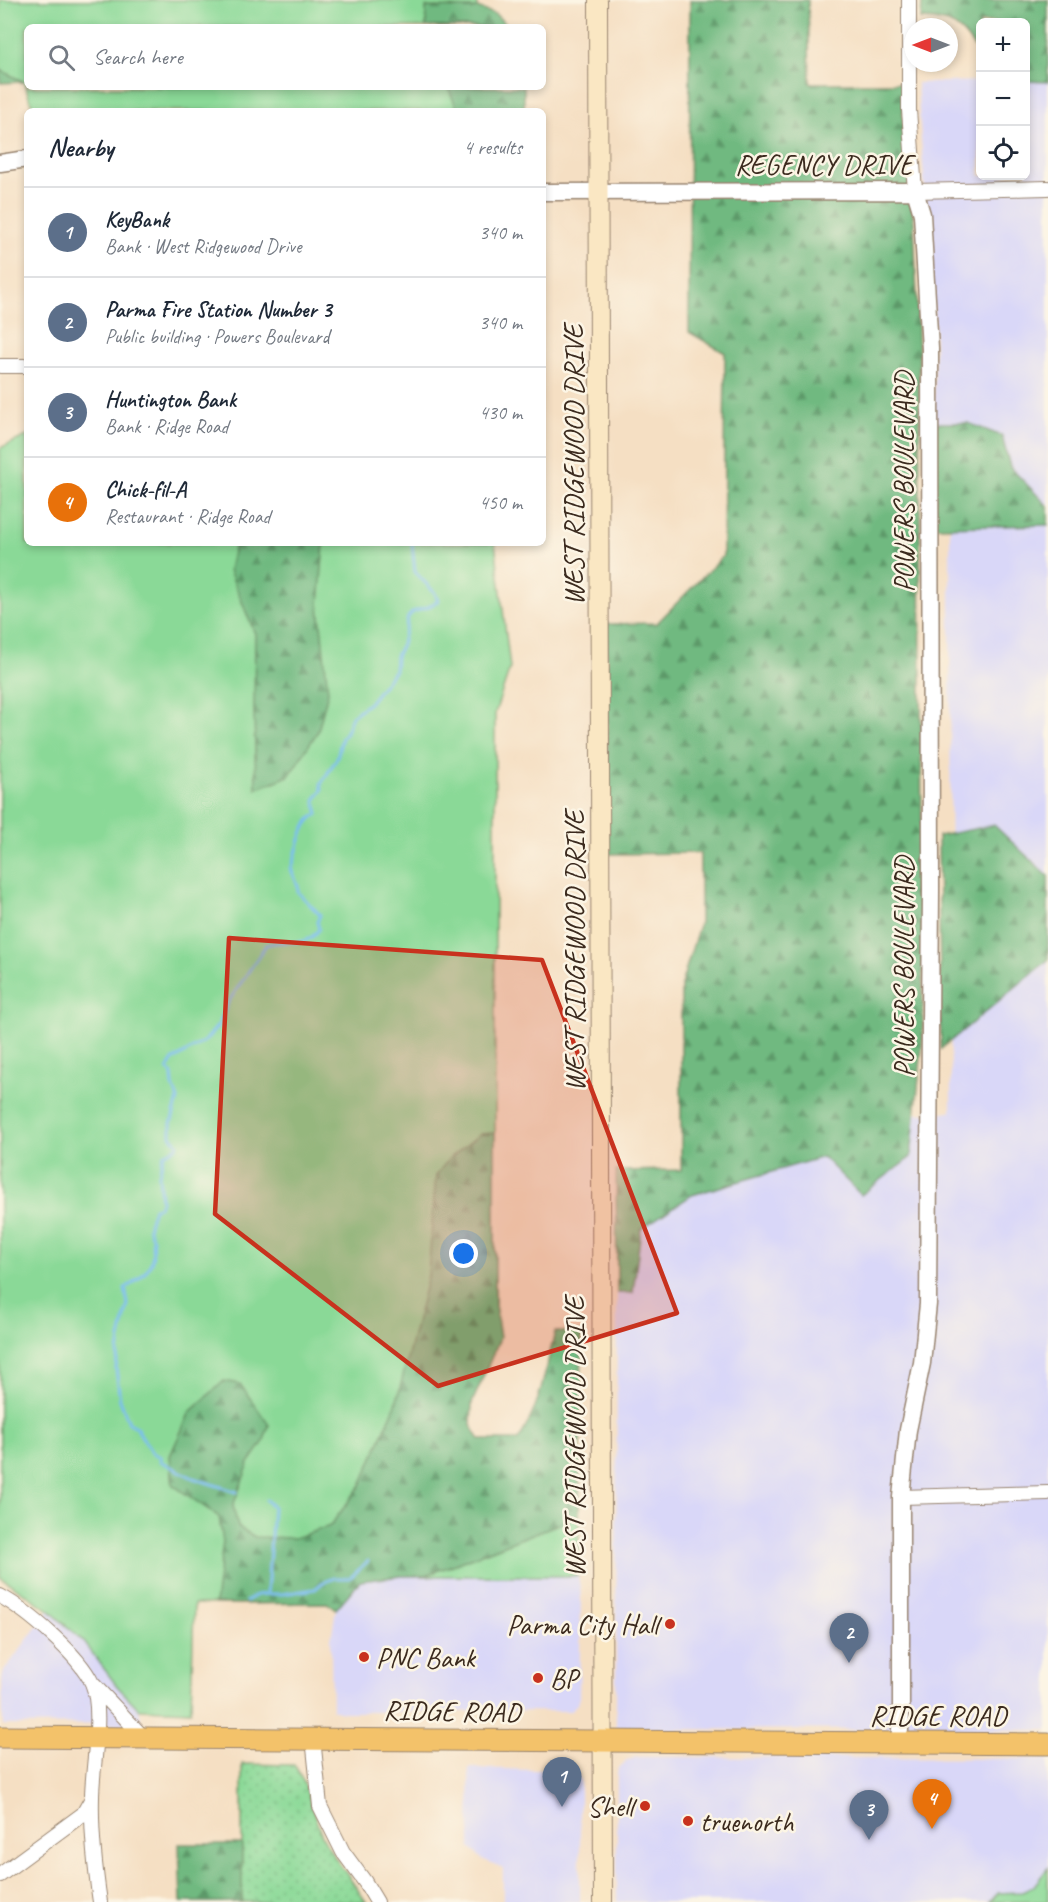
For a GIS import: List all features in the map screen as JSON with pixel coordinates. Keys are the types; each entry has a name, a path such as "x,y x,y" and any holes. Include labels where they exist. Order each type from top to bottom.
{"main road":[{"name":"WEST RIDGEWOOD DRIVE","path":"598,0 603,1902"},
{"name":"RIDGE ROAD","path":"0,1737 1048,1744"}],"street":[{"path":"909,0 909,110 915,191"},
{"path":"0,163 24,159"},
{"name":"REGENCY DRIVE","path":"546,192 915,191 1048,188"},
{"name":"POWERS BOULEVARD","path":"899,1743 901,1497 908,1430 925,1344 928,1293 931,890 930,349 922,214 915,191"},
{"path":"0,366 24,366"},
{"path":"901,1497 1048,1493"},
{"path":"0,1596 26,1612 70,1654 93,1684 144,1738"},
{"path":"93,1684 97,1714 92,1800 94,1858 100,1902"},
{"path":"313,1738 320,1806 343,1852 365,1882 376,1902"},
{"path":"0,1875 83,1814 92,1800"}],"highlighted area":[{"path":"229,938 542,960 677,1313 438,1386 215,1214"}],"shaded area":[{"path":"976,81 976,180 1030,180 1030,81 1048,82 1048,506 1010,467 1002,436 934,423 935,330 917,83"},
{"path":"1048,525 1048,1730 616,1729 617,1293 633,1293 641,1229 692,1195 823,1157 911,1157 916,1114 951,1112 950,527"},
{"path":"402,1576 578,1576 581,1595 579,1701 572,1711 344,1712 332,1709 331,1639 336,1609 360,1581"},
{"path":"49,1610 84,1642 117,1686 139,1709 142,1724 3,1725 2,1674"},
{"path":"637,1757 1048,1759 1048,1882 1011,1902 617,1902 617,1775 618,1769 626,1761"},
{"path":"469,1768 565,1771 577,1774 580,1780 580,1902 503,1902 503,1868 482,1859 470,1848"}],"green space":[{"path":"0,0 477,0 478,24 24,24 24,82 0,70"},
{"path":"690,0 808,0 810,83 903,83 903,139 914,222 919,354 923,1038 911,1157 861,1195 823,1157 692,1195 641,1229 633,1293 617,1293 616,1171 681,1170 681,985 700,922 700,853 608,854 607,624 657,623 723,556 725,353 689,332"},
{"path":"922,0 1048,0 1048,82 1030,81 1030,18 976,18 976,50 958,29 958,18 921,18"},
{"path":"426,7 477,8 495,14 506,24 426,24"},
{"path":"0,70 24,82 0,83"},
{"path":"27,90 481,90 483,108 33,108"},
{"path":"449,90 524,90 524,108 457,108"},
{"path":"934,423 968,423 1002,436 1010,467 1048,506 1048,525 936,527"},
{"path":"24,437 24,546 495,546 510,668 495,713 495,1304 327,1603 194,1604 191,1711 139,1709 117,1686 84,1642 49,1610 0,1577 0,448"},
{"path":"234,546 324,546 319,605 328,692 318,731 289,776 256,789 255,634 229,570"},
{"path":"994,825 1048,876 1048,960 941,1049 938,836"},
{"path":"495,1133 495,1304 500,1338 472,1403 471,1425 480,1440 518,1440 526,1428 537,1401 555,1332 582,1332 579,1516 424,1576 360,1581 336,1609 327,1603 215,1604 223,1542 219,1517 173,1485 170,1456 190,1412 224,1381 240,1384 269,1425 263,1443 249,1463 233,1506 238,1527 255,1537 294,1538 330,1526 361,1485 396,1404 428,1276 436,1175 449,1159 480,1134"},
{"path":"579,1516 578,1576 424,1576"},
{"path":"242,1764 294,1765 303,1781 326,1844 366,1902 242,1902"},
{"path":"179,1844 242,1844 242,1902 181,1902"},
{"path":"1048,1868 1048,1902 990,1902 998,1893 1022,1892 1033,1887"}],"waterway":[{"path":"237,1492 193,1478 160,1461 161,1457 152,1453 136,1427 129,1423 120,1400 116,1368 128,1304 125,1288 142,1276 151,1263 153,1239 148,1228 154,1208 159,1207 161,1201 159,1174 164,1154 177,1147 178,1144 171,1136 171,1124 178,1099 168,1068 172,1061 206,1040 219,1024 229,1001 266,945 302,941 314,935 319,929 317,922 320,915 298,892 291,869 303,830 307,823 318,814 315,800 322,790 321,784 337,758 342,737 352,716 369,703 395,670 396,656 402,644 408,617 413,612 438,601 435,593 415,572 412,546"},
{"path":"246,1601 257,1595 267,1594 273,1507 266,1500"},
{"path":"267,1594 315,1589 334,1578 350,1578 368,1561"}],"place":[{"name":"Parma City Hall","path":"670,1624"},
{"name":"PNC Bank","path":"364,1657"},
{"name":"Parma Fire Station Number 3","path":"849,1663"},
{"name":"BP","path":"538,1678"},
{"name":"Shell","path":"645,1806"},
{"name":"KeyBank","path":"562,1807"},
{"name":"truenorth","path":"688,1821"},
{"name":"Chick-fil-A","path":"932,1829"},
{"name":"Huntington Bank","path":"869,1840"}]}
